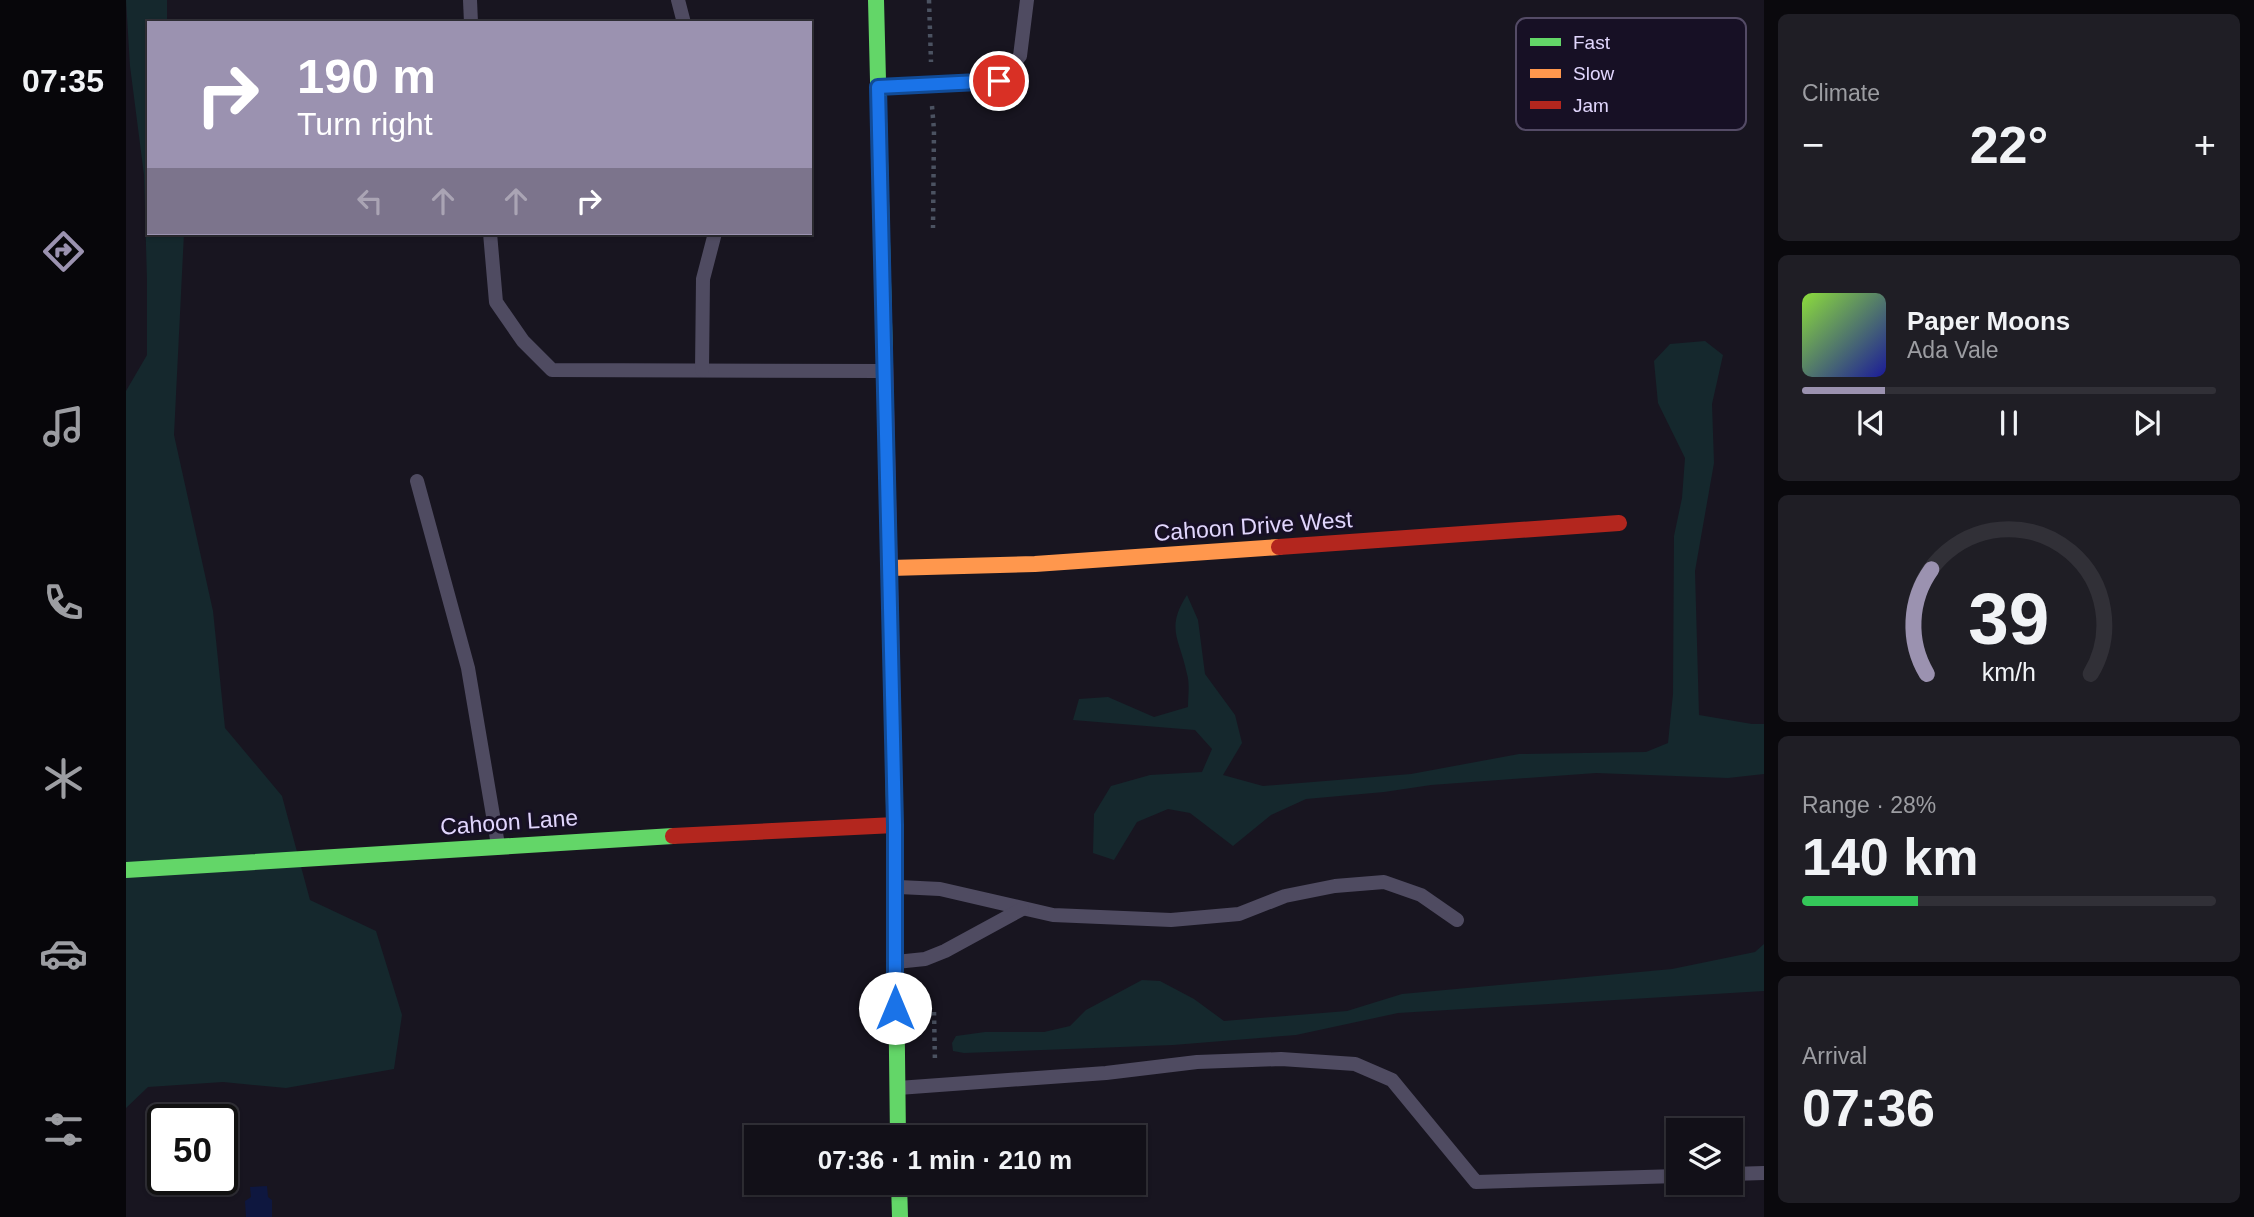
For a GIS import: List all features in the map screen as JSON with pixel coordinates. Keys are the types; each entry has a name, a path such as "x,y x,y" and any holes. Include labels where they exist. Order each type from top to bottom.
{"street":[{"path":"876,0 895,825 897,1125"},
{"name":"Cahoon Drive West","path":"890,568 1035,564 1619,523"},
{"name":"Cahoon Lane","path":"126,870 498,846 895,825"},
{"path":"899,1195 900,1217"}],"lane":[{"path":"470,0 471,21"},
{"path":"678,0 683,21"},
{"path":"878,87 999,81 1020,56 1027,0"},
{"path":"490,235 496,302 523,341 552,370 886,371"},
{"path":"702,370 703,279 714,235"},
{"path":"417,481 468,668 498,846"},
{"path":"895,886 940,889 1053,915 1093,918 1200,918 1239,914 1285,896 1335,886 1384,882 1421,895 1457,920"},
{"path":"895,962 925,959 945,951 1022,909"},
{"path":"896,1088 1106,1073 1197,1062 1281,1059 1354,1064 1392,1080 1476,1182 1666,1176"},
{"path":"1743,1174 1764,1173"}],"path":[{"path":"929,0 934,130 933,228"}],"green space":[{"path":"126,0 167,0 167,21 147,21 147,235 184,235 174,435 213,611 225,728 282,796 310,900 376,931 402,1015 394,1069 286,1088 223,1082 148,1087 126,1108 126,391 147,355 144,175 130,66"},
{"path":"1705,341 1723,355 1712,404 1714,463 1695,571 1699,715 1764,724 1764,774 1728,778 1596,773 1431,785 1306,799 1271,815 1233,846 1190,813 1168,809 1137,822 1114,860 1093,853 1094,814 1111,786 1150,775 1202,772 1212,749 1195,730 1073,720 1079,699 1108,697 1154,717 1188,707 1188,678 1175,626 1180,607 1187,595 1198,620 1205,674 1235,715 1242,743 1223,775 1263,786 1411,774 1519,754 1646,752 1668,743 1673,694 1674,536 1682,498 1685,458 1658,403 1654,361 1670,344"},
{"path":"1764,944 1764,991 1398,1013 1296,1035 1173,1045 964,1053 953,1051 952,1043 956,1036 985,1032 1044,1032 1070,1026 1086,1010 1142,980 1160,981 1194,999 1224,1021 1347,1011 1402,994 1672,969 1755,952"}],"water":[{"path":"267,1186 268,1197 272,1200 272,1217 246,1217 245,1201 251,1197 250,1187"}],"traffic: fast":[{"path":"876,0 885,362"},
{"path":"893,723 898,1125"},
{"path":"126,870 673,836"},
{"path":"899,1195 900,1217"}],"traffic: slow":[{"path":"890,568 1035,564 1279,547"}],"traffic: jam":[{"path":"885,362 893,723"},
{"path":"1279,547 1619,523"},
{"path":"673,836 895,825"}],"route":[{"path":"895,1008 895,825 878,87 999,81"}]}
